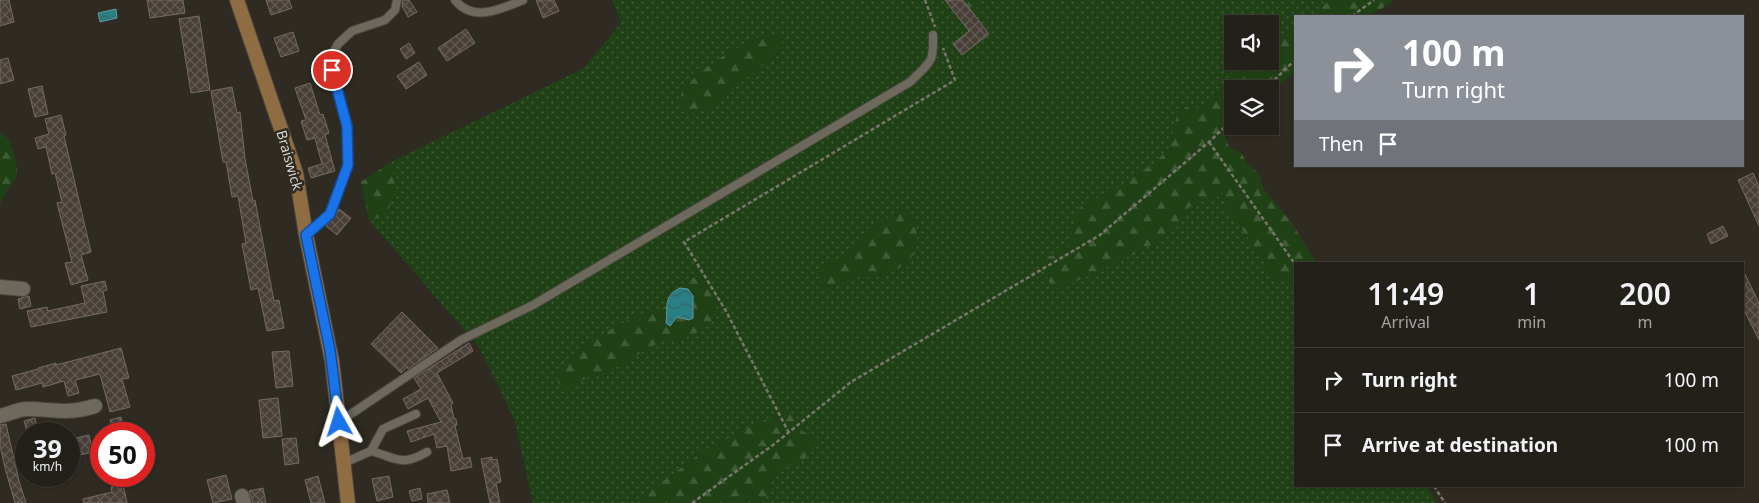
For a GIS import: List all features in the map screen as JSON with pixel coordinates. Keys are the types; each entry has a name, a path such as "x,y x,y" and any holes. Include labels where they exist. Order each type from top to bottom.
{"main road":[{"name":"Braiswick","path":"237,0 296,173 306,235 331,354 348,503"}],"street":[{"path":"0,287 23,289"},
{"path":"0,416 26,409 61,412 79,411 95,406"}],"lane":[{"path":"306,235 330,214 348,165 347,126 332,70 333,54 338,44 352,31 385,20 395,10 397,0"},
{"path":"455,0 461,8 474,13 493,11 523,0"},
{"path":"339,422 461,340 533,305 910,82 931,62 934,54 934,31"},
{"path":"344,463 371,451 383,429 416,414"},
{"path":"371,451 402,461 411,460 427,452"}],"path":[{"path":"925,0 934,31"},
{"path":"1353,15 1374,0"},
{"path":"789,433 726,312 684,242 955,80 942,45"},
{"path":"1274,80 1294,61"},
{"path":"692,503 789,433 851,382 1100,235 1224,128"},
{"path":"1209,142 1295,262"},
{"path":"1435,487 1445,503"}],"green space":[{"path":"612,0 1363,0 1342,15 1294,15 1294,51 1279,60 1279,15 1224,15 1224,70 1263,70 1247,80 1224,80 1224,99 1195,135 1294,278 1294,487 1427,487 1437,503 533,503 515,422 478,346 369,220 361,182 391,162 584,68 621,23"},
{"path":"957,0 979,0 983,8 964,8"},
{"path":"1330,0 1394,0 1368,15 1312,15"},
{"path":"1294,24 1294,73 1279,85 1279,80 1227,80 1234,70 1279,70 1279,36"},
{"path":"771,32 781,35 783,41 782,46 768,61 711,107 698,112 684,111 679,101 692,80 732,51"},
{"path":"1224,84 1224,135 1229,147 1242,154 1247,163 1259,174 1263,188 1292,223 1317,262 1294,262 1294,287 1269,274 1263,260 1224,203 1225,194 1220,192 1216,200 1212,201 1208,198 1188,208 1176,226 1161,239 1137,253 1114,263 1106,264 1095,273 1065,286 1052,289 1040,258 1057,255 1070,245 1074,220 1083,204 1117,188 1157,161 1170,146 1178,111 1183,106 1193,110 1214,97"},
{"path":"0,134 6,137 10,143 16,160 17,175 0,206"},
{"path":"391,162 394,187 393,199 382,215 369,220 361,182"},
{"path":"898,210 913,215 917,236 916,252 904,265 884,276 851,279 832,288 824,289 819,274 825,265 846,255 865,235"},
{"path":"702,275 709,278 715,293 716,308 714,319 698,332 685,338 661,341 615,368 601,374 592,375 564,390 560,387 556,375 576,356 585,344 642,313 660,310 668,305 666,323 677,317 689,320 693,296 688,289 680,288 676,290 686,280"},
{"path":"787,409 802,431 818,438 804,460 797,464 788,465 773,477 770,493 762,503 634,503 705,450"}],"water":[{"path":"116,9 117,18 100,22 98,13"},
{"path":"680,288 688,289 693,296 693,318 689,320 677,317 670,326 666,323 667,302 671,295"}],"building":[{"path":"0,0 9,0 14,22 0,26"},
{"path":"147,0 183,0 185,13 150,18"},
{"path":"266,0 289,0 292,8 271,15"},
{"path":"403,0 409,0 417,12 408,17 402,6"},
{"path":"536,0 554,0 559,11 543,18"},
{"path":"945,0 963,0 989,34 962,55 953,44 969,31"},
{"path":"199,16 210,90 191,93 179,19"},
{"path":"466,29 475,43 447,61 438,48"},
{"path":"293,32 299,51 281,57 274,38"},
{"path":"409,43 415,53 406,59 400,49"},
{"path":"8,58 14,80 0,84 0,60"},
{"path":"419,62 427,75 406,89 397,76"},
{"path":"310,83 320,115 323,114 329,133 325,135 335,171 311,178 308,168 322,164 315,138 307,140 301,121 306,120 295,88"},
{"path":"42,86 48,114 35,117 28,89"},
{"path":"232,87 237,113 240,112 245,159 253,201 255,200 274,301 279,300 284,328 267,331 258,288 251,290 242,244 246,243 238,196 232,197 226,162 223,162 211,91"},
{"path":"61,115 66,135 64,136 91,252 81,255 88,280 71,285 65,263 72,262 57,203 62,202 55,173 52,174 46,147 38,149 35,138 49,134 45,119"},
{"path":"1753,173 1759,186 1759,226 1738,180"},
{"path":"339,209 351,218 337,235 326,226"},
{"path":"1723,226 1728,236 1711,244 1707,234"},
{"path":"1744,272 1759,303 1759,340 1744,310"},
{"path":"105,281 107,290 103,291 107,312 31,327 27,311 47,307 48,311 85,303 81,286"},
{"path":"29,296 31,306 20,309 18,299"},
{"path":"402,312 438,348 408,369 407,367 401,373 371,344"},
{"path":"469,343 473,351 437,373 453,403 451,405 454,419 456,419 457,425 455,426 463,459 470,457 472,467 451,471 447,446 437,448 434,434 411,442 407,431 441,422 428,398 408,409 403,399 421,389 414,378"},
{"path":"121,348 129,378 122,379 130,407 110,412 100,374 75,380 79,393 68,396 64,381 43,387 42,383 16,390 12,376 56,363 56,365"},
{"path":"289,351 293,386 276,388 272,352"},
{"path":"278,398 282,436 263,438 259,400"},
{"path":"121,417 122,422 111,422 110,420"},
{"path":"35,418 36,422 24,422"},
{"path":"6,424 15,463 15,487 21,487 26,503 15,503 0,445 0,425"},
{"path":"89,435 90,453 80,455 80,437"},
{"path":"296,438 299,463 285,465 282,439"},
{"path":"492,457 492,460 497,459 501,482 496,483 500,503 490,503 481,459"},
{"path":"226,475 232,499 213,503 207,480"},
{"path":"318,476 325,503 311,503 305,480"},
{"path":"389,476 393,497 377,501 372,479"},
{"path":"111,487 124,487 127,503 84,503 83,499 112,492"},
{"path":"263,488 266,503 253,503 249,491"},
{"path":"420,488 422,499 412,501 409,491"},
{"path":"447,490 450,503 428,503 427,494"}],"route":[{"path":"332,70 347,126 348,165 330,214 306,235 332,361 339,422"}]}
